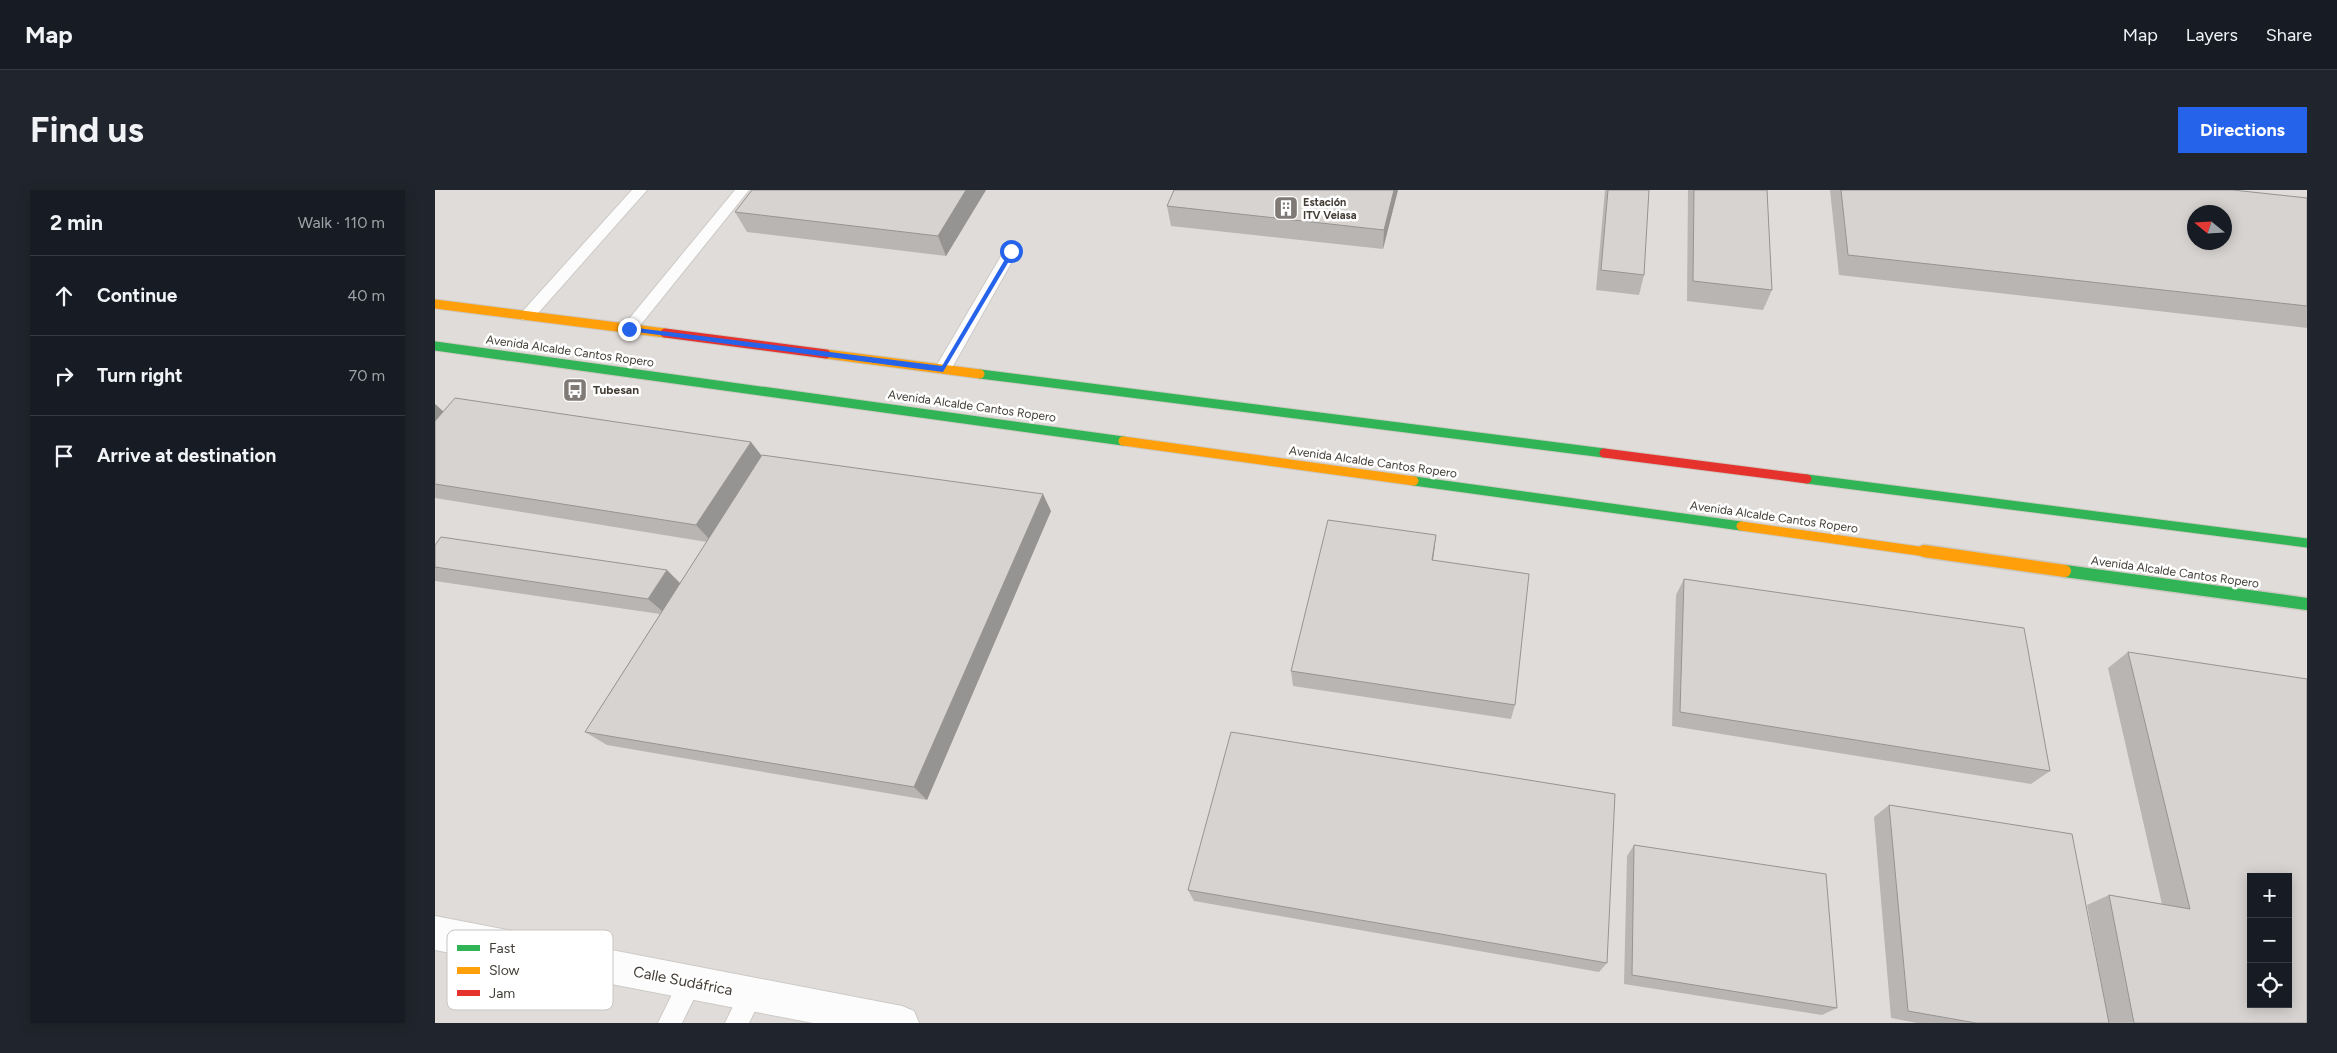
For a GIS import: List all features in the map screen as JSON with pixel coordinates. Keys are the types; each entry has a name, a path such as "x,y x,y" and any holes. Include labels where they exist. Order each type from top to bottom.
{"main road":[{"path":"435,304 2307,543"},
{"name":"Avenida Alcalde Cantos Ropero","path":"435,346 2307,604"}],"street":[{"name":"Calle Sudáfrica","path":"613,969 902,1023"}],"lane":[{"path":"527,316 640,190"},
{"path":"629,329 742,190"},
{"path":"943,369 1011,251"},
{"path":"669,1023 690,982"},
{"path":"737,1023 751,994"}],"shaded area":[{"path":"435,190 2307,190 2307,1023 435,1023"}],"building":[{"path":"752,190 966,190 938,236 735,212"},
{"path":"1174,190 1394,190 1384,230 1167,206"},
{"path":"1608,190 1649,190 1644,275 1601,270"},
{"path":"1694,190 1767,190 1772,290 1693,281"},
{"path":"1841,190 2233,190 2307,198 2307,306 1848,255"},
{"path":"455,398 751,442 696,525 435,484 435,421"},
{"path":"762,455 1043,494 914,787 585,732"},
{"path":"1328,520 1436,535 1432,560 1529,574 1515,705 1291,671"},
{"path":"441,537 667,570 648,599 435,567 435,545"},
{"path":"1684,579 2024,628 2050,771 1680,712"},
{"path":"2128,652 2307,679 2307,1023 2134,1023 2109,895 2190,909"},
{"path":"1231,732 1615,794 1607,963 1188,890"},
{"path":"1889,805 2072,834 2109,1023 1976,1023 1908,1011"},
{"path":"1634,845 1826,874 1837,1008 1632,975"}],"traffic: fast":[{"path":"435,346 1123,441"},
{"path":"980,374 1604,453"},
{"path":"1807,479 2307,543"},
{"path":"1414,481 1741,526"},
{"path":"2065,571 2307,604"}],"traffic: slow":[{"path":"435,304 665,333"},
{"path":"826,354 980,374"},
{"path":"1123,441 1414,481"},
{"path":"1741,526 2065,571"}],"traffic: jam":[{"path":"665,333 826,354"},
{"path":"1604,453 1807,479"}],"place":[{"name":"Estación ITV Veiasa","path":"1286,208"},
{"name":"Tubesan","path":"575,390"}],"route":[{"path":"629,329 943,369 1011,251"}]}
